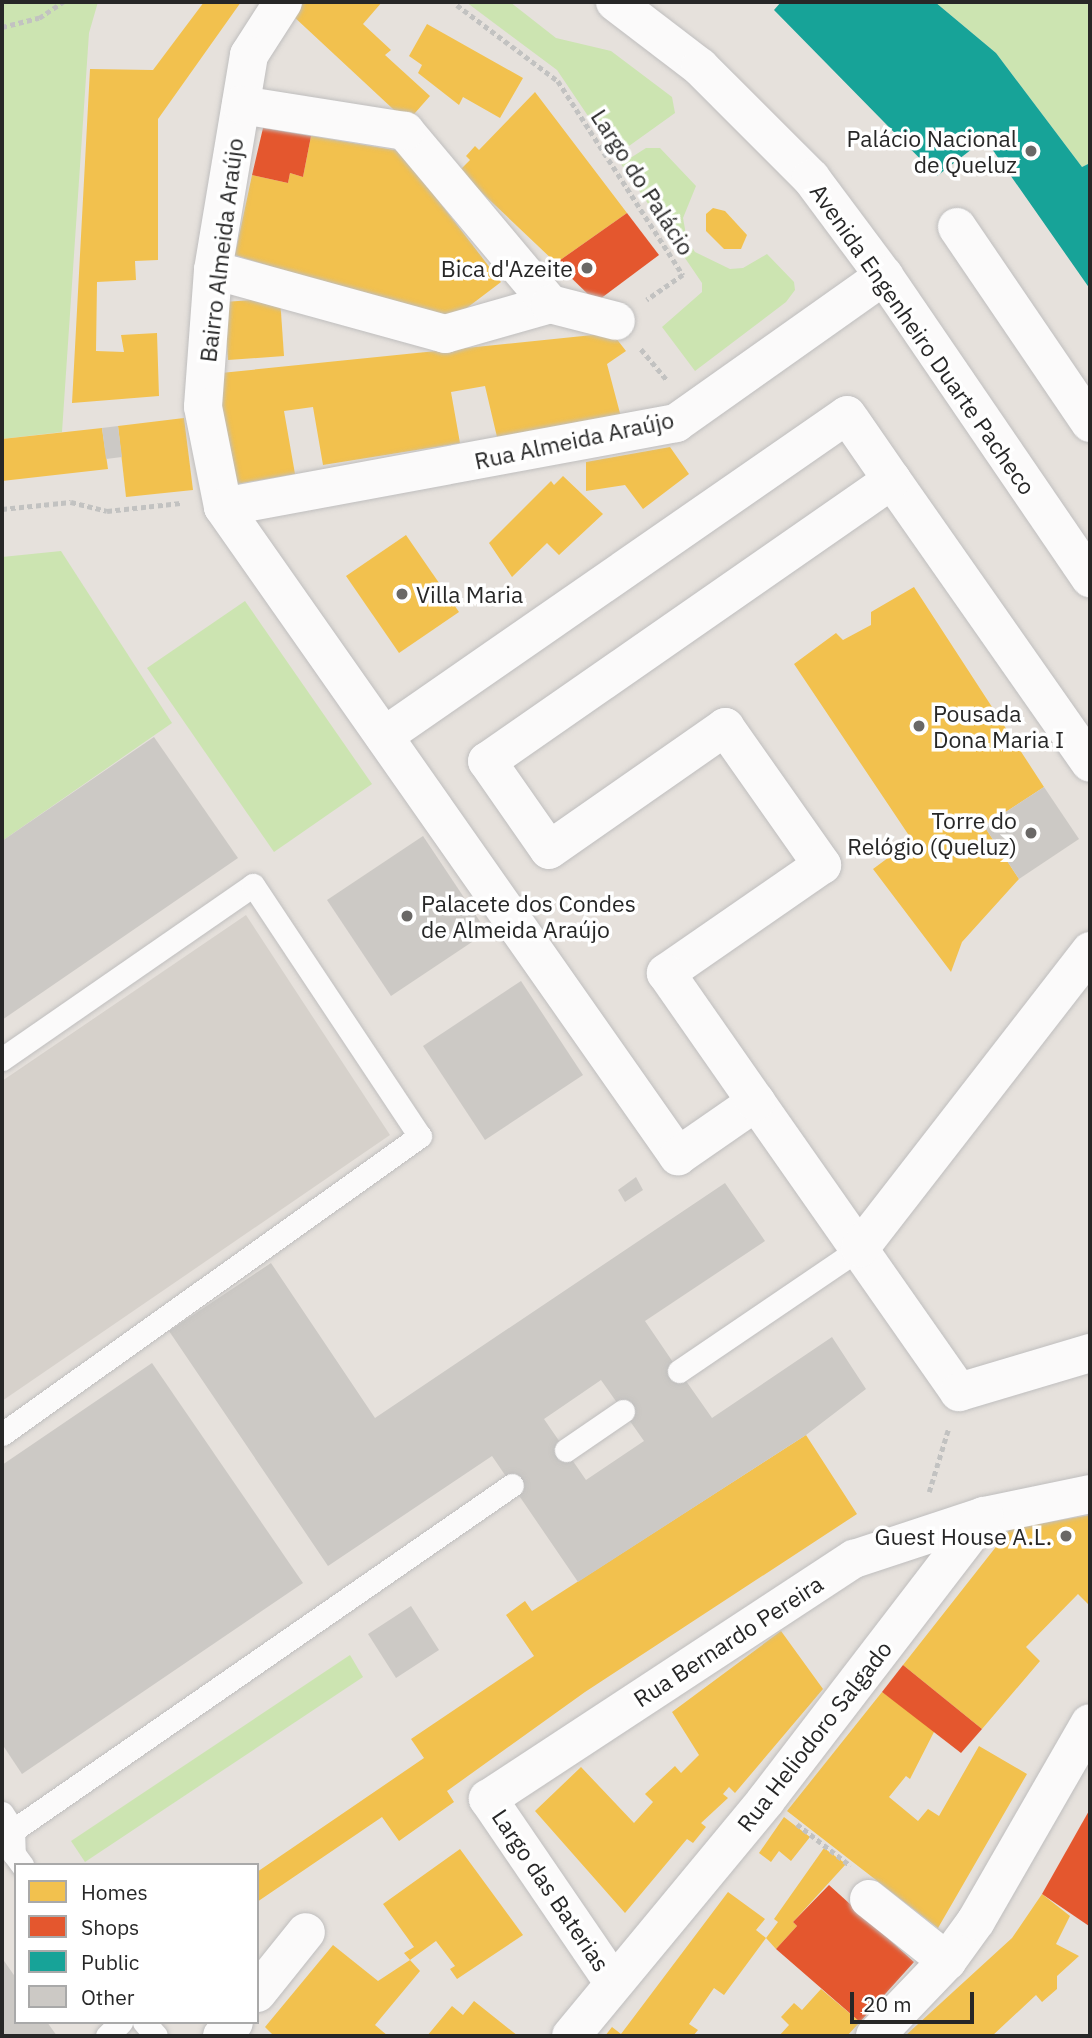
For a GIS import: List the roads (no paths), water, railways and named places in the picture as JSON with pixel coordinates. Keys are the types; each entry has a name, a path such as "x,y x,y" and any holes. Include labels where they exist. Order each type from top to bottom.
{"street":[{"name":"Bairro Almeida Araújo","path":"208,504 203,407 213,270 249,55 283,2"},
{"name":"Avenida Engenheiro Duarte Pacheco","path":"625,9 700,67 811,178 884,276 1090,578"},
{"path":"241,105 405,131 550,304"},
{"path":"957,227 1090,423"},
{"path":"213,270 446,334 550,304 616,321"},
{"name":"Rua Almeida Araújo","path":"208,504 676,423 884,276"},
{"path":"384,736 847,415 1090,763"},
{"path":"892,480 487,761 550,850 725,727 822,865 666,973 959,1392 1090,1353"},
{"path":"208,504 384,736 678,1156 756,1102"},
{"path":"860,1248 1090,951"},
{"path":"984,1516 1090,1494"},
{"name":"Rua Bernardo Pereira","path":"488,1799 853,1559 984,1516"},
{"name":"Rua Heliodoro Salgado","path":"571,2036 766,1800 984,1516"},
{"path":"875,2036 947,1961 976,1922 1090,1723"},
{"name":"Largo das Baterias","path":"488,1799 613,1982"},
{"path":"865,1887 947,1961"},
{"path":"259,1991 306,1933"}],"lane":[{"path":"2,1059 253,885 420,1136 2,1434"},
{"path":"679,1371 860,1248"},
{"path":"566,1450 623,1411"},
{"path":"21,1863 14,1854 6,1827 512,1485"}],"place":[{"name":"Palácio Nacional de Queluz","path":"1031,151"},
{"name":"Bica d'Azeite","path":"587,268"},
{"name":"Villa Maria","path":"402,594"},
{"name":"Pousada Dona Maria I","path":"919,726"},
{"name":"Torre do Relógio (Queluz)","path":"1031,833"},
{"name":"Palacete dos Condes de Almeida Araújo","path":"407,916"},
{"name":"Guest House A.L.","path":"1066,1536"}]}
